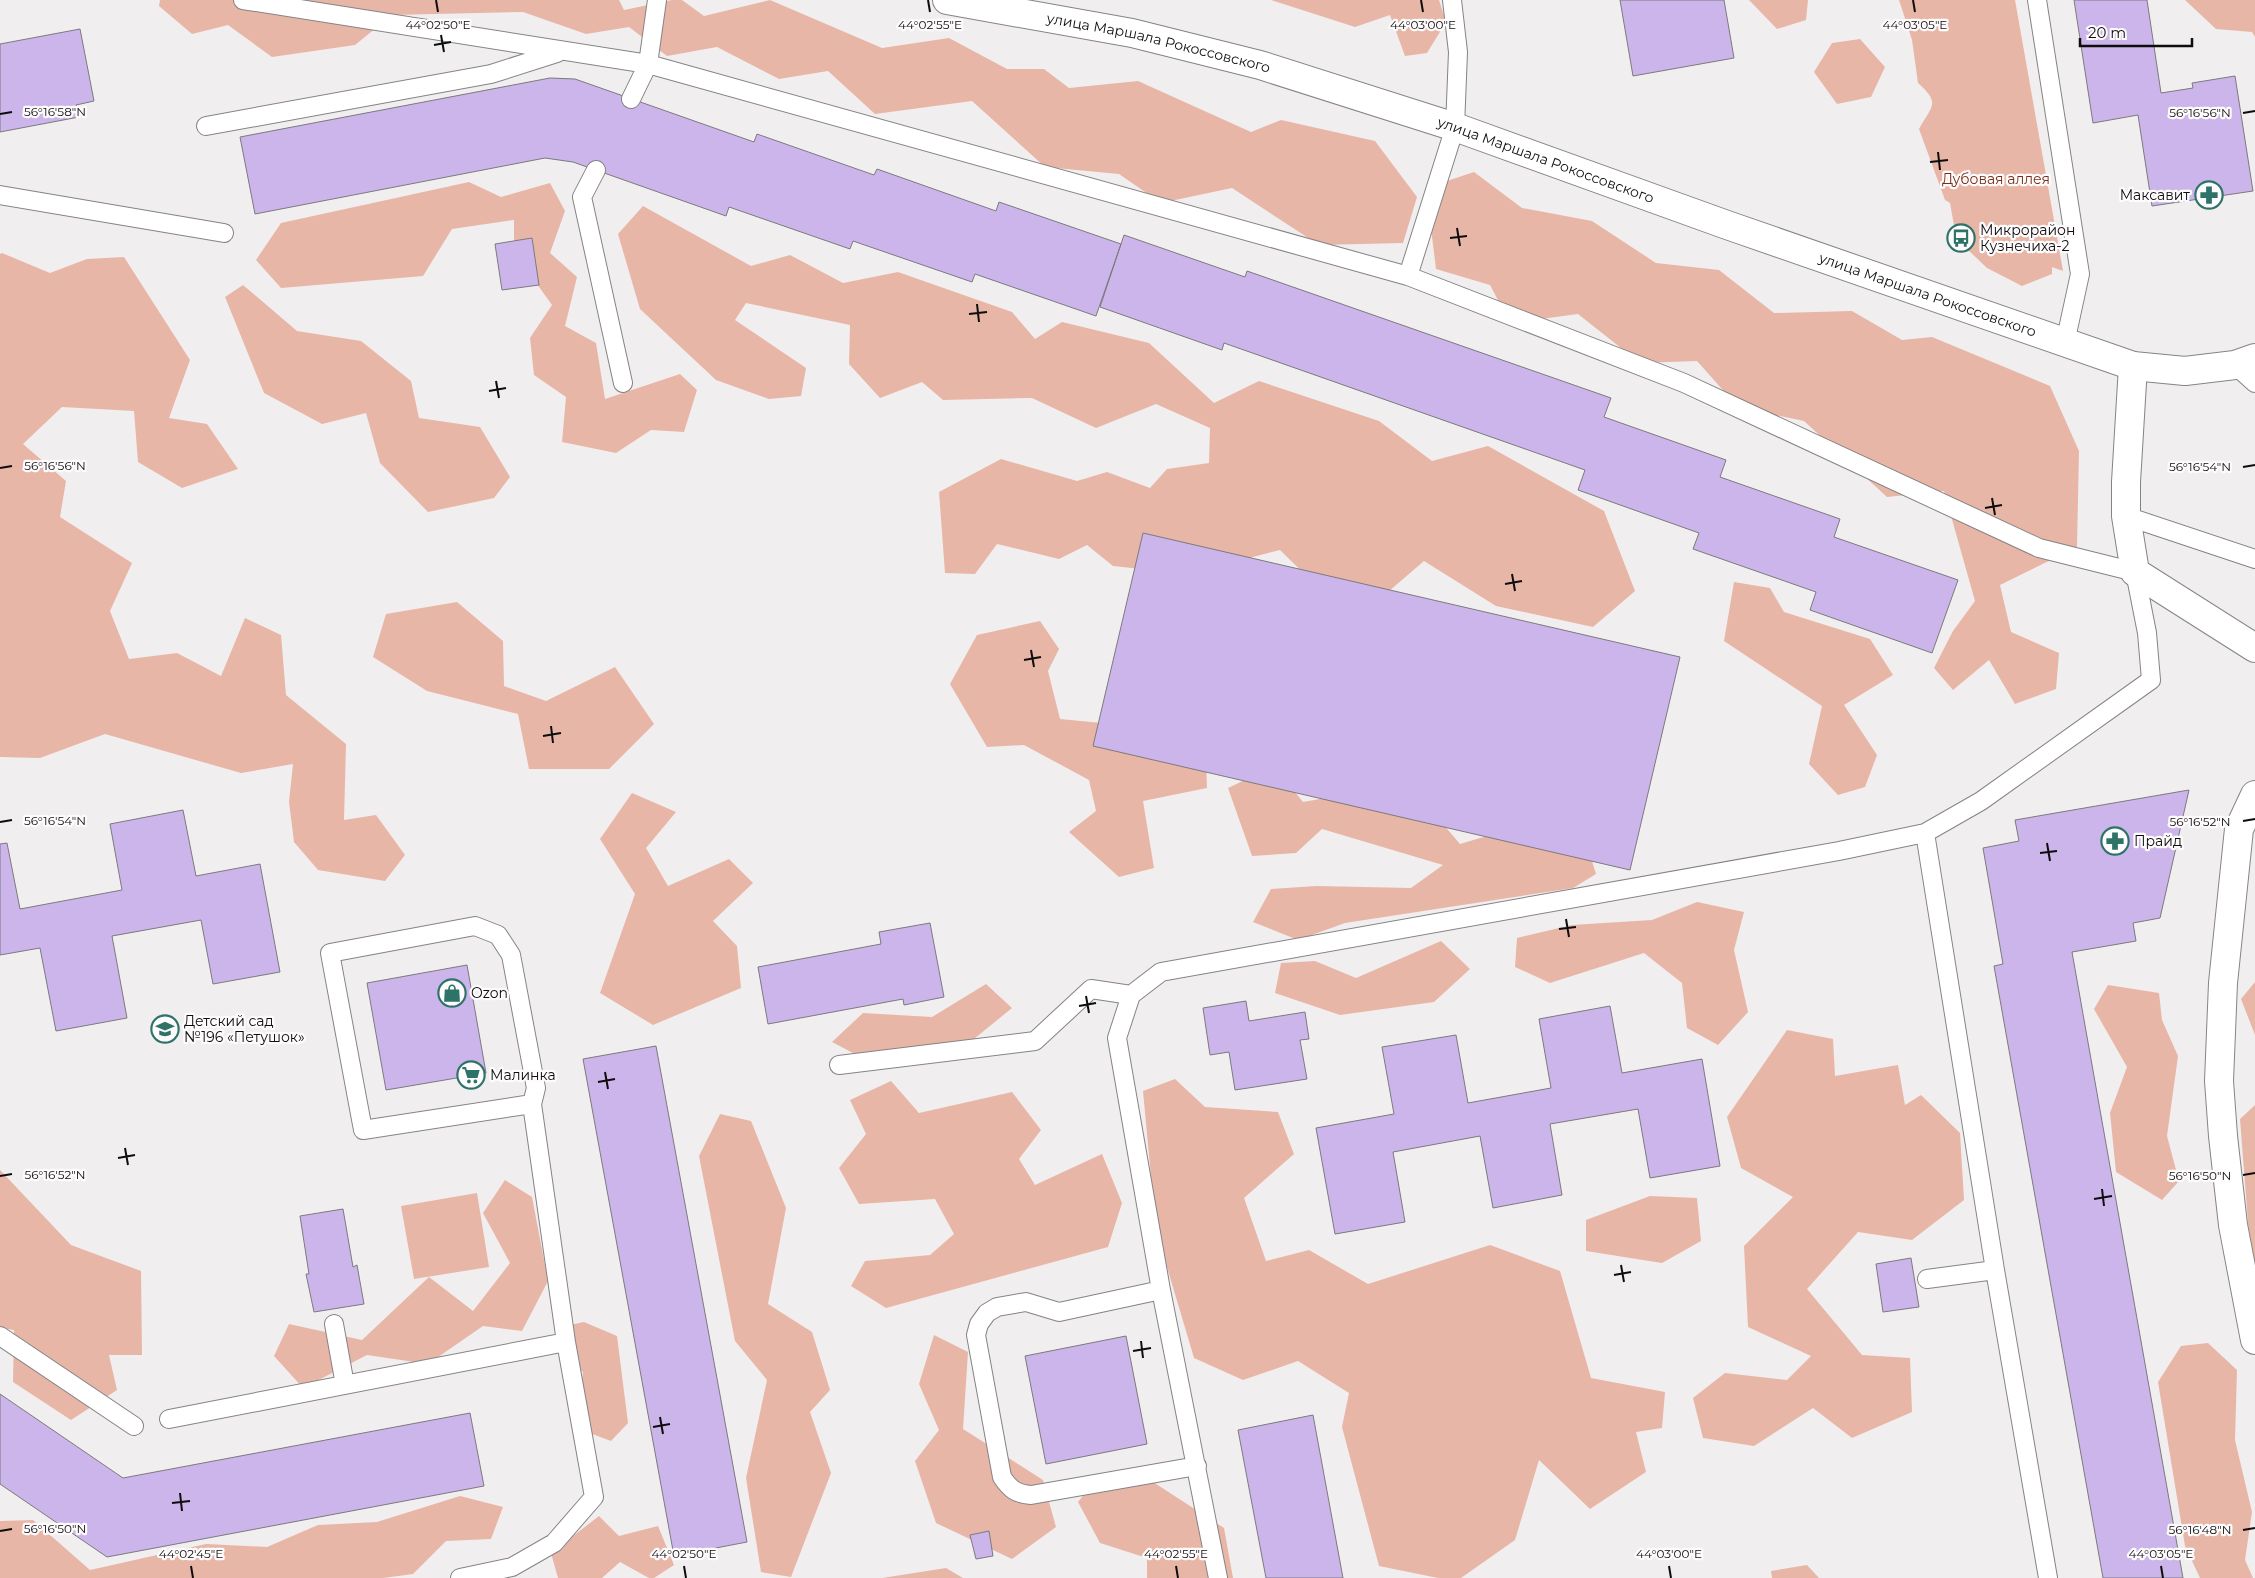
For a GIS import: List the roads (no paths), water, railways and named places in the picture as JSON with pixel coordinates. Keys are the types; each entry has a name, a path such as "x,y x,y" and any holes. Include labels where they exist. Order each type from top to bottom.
{"street":[{"name":"улица Маршала Рокоссовского","path":"947,0 1132,33 1260,65 1455,127 1727,225 2133,366 2185,371 2245,361"},
{"path":"2133,366 2126,482 2126,516 2135,572 2255,648"},
{"path":"2255,795 2239,829 2223,983 2219,1081 2233,1225 2255,1340"}],"lane":[{"path":"242,0 648,64 1408,276 1684,383 2039,548 2135,572 2147,633 2151,680 1981,801 1924,833 1839,851 1161,972 1131,995 1117,1038 1161,1290 1218,1578"},
{"path":"631,99 648,64 657,0"},
{"path":"1408,276 1455,127 1458,52 1452,0"},
{"path":"2037,0 2080,274 2065,343"},
{"path":"206,126 491,74 562,51"},
{"path":"596,170 582,198 623,384"},
{"path":"0,195 224,233"},
{"path":"2245,361 2255,383"},
{"path":"2126,516 2255,559"},
{"path":"1924,833 1995,1270 2048,1578"},
{"path":"460,1578 516,1573 554,1543 594,1497 566,1342 532,1104 536,1088 511,955 498,935 475,926 330,953 363,1130 532,1104"},
{"path":"839,1065 1035,1040 1091,989 1131,995"},
{"path":"1927,1279 1995,1270"},
{"path":"1161,1290 1059,1312 1026,1302 997,1307 987,1314 979,1324 976,1336 1002,1478 1009,1488 1019,1494 1031,1495 1197,1466"},
{"path":"334,1324 345,1385"},
{"path":"0,1336 134,1426"},
{"path":"169,1419 566,1342"}],"place":[{"name":"Максавит","path":"2209,195"},
{"name":"Микрорайон Кузнечиха-2","path":"1961,238"},
{"name":"Прайд","path":"2115,841"},
{"name":"Ozon","path":"452,993"},
{"name":"Детский сад №196 «Петушок»","path":"165,1029"},
{"name":"Малинка","path":"471,1075"}],"park label":[{"name":"Дубовая аллея","path":"1996,179"}]}
